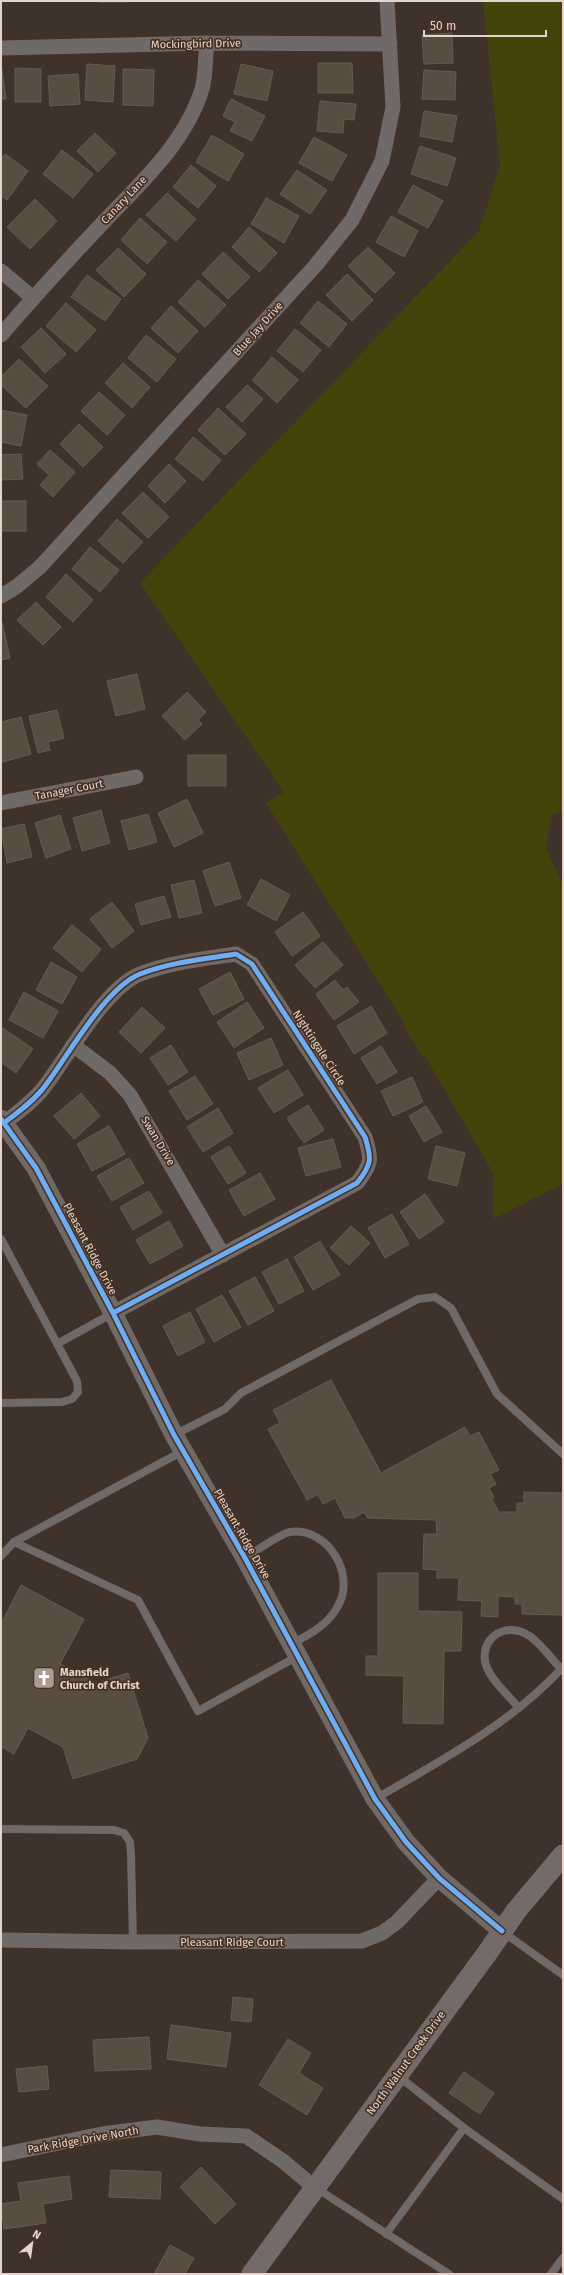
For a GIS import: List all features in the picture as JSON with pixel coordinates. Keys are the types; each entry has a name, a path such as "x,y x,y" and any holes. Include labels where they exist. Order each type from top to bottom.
{"main road":[{"name":"North Walnut Creek Drive","path":"252,2274 516,1911 563,1855"}],"street":[{"name":"Blue Jay Drive","path":"1,596 16,587 40,567 315,266 352,220 382,160 393,107 387,1"},
{"name":"Mockingbird Drive","path":"1,48 207,43 390,44"},
{"name":"Canary Lane","path":"1,335 33,298 160,162 182,130 202,87 207,43"},
{"path":"1,271 33,298"},
{"name":"Tanager Court","path":"1,803 136,777"},
{"name":"Nightingale Circle","path":"2,1123 44,1088 73,1045 109,999 139,974 181,962 236,954 252,964 364,1136 371,1155 366,1171 357,1183 113,1313"},
{"name":"Swan Drive","path":"73,1045 110,1073 130,1095 223,1255"},
{"name":"Pleasant Ridge Drive","path":"2,1123 36,1168 113,1313 178,1443 245,1558 375,1799 406,1842 439,1878 502,1932"},
{"name":"Pleasant Ridge Court","path":"1,1940 133,1942 362,1941 382,1933 397,1922 439,1878"},
{"name":"Park Ridge Drive North","path":"1,2155 102,2134 157,2127 200,2134 246,2136 283,2161 315,2188"}],"lane":[{"path":"1,1239 77,1381 78,1392 72,1399 62,1402 1,1402"},
{"path":"1,1556 14,1542 178,1443 225,1409 241,1393 418,1299 435,1297 451,1308 496,1394 563,1454"},
{"path":"57,1344 113,1313"},
{"path":"14,1542 138,1600 198,1711 294,1650 330,1619 339,1605 343,1586 341,1569 335,1553 324,1541 308,1534 289,1532 245,1558"},
{"path":"375,1799 471,1742 519,1708 562,1669 531,1637 515,1629 502,1630 492,1637 486,1647 485,1659 489,1672 519,1708"},
{"path":"1,1829 114,1830 124,1832 130,1842 131,1854 133,1942"},
{"path":"502,1932 562,1972"},
{"path":"397,2075 464,2128 563,2199"},
{"path":"386,2234 464,2128"},
{"path":"315,2188 449,2274"},
{"path":"551,2274 563,2258"}],"shaded area":[{"path":"483,1 563,1 563,810 552,815 546,848 563,885 563,1186 562,1184 494,1219 493,1173 425,1056 423,1057 403,1026 405,1024 266,803 284,792 140,583 479,231 500,165"}],"building":[{"path":"128,1 128,2 98,2"},
{"path":"452,33 453,63 424,64 422,35"},
{"path":"1,63 6,99 1,99"},
{"path":"318,63 352,63 353,93 318,93"},
{"path":"87,64 115,66 113,102 85,100"},
{"path":"241,64 273,71 267,101 234,94"},
{"path":"15,68 41,69 41,102 15,102"},
{"path":"123,69 154,70 153,106 123,105"},
{"path":"424,70 456,72 455,100 422,99"},
{"path":"78,74 80,104 50,106 48,76"},
{"path":"231,99 265,116 252,141 230,131 235,122 223,116"},
{"path":"320,101 356,104 354,120 344,119 343,133 317,131"},
{"path":"424,111 457,116 452,142 420,136"},
{"path":"95,133 116,153 98,172 77,151"},
{"path":"212,135 244,154 228,181 196,162"},
{"path":"314,137 347,155 332,181 299,163"},
{"path":"420,146 456,158 447,186 411,174"},
{"path":"62,150 93,174 73,198 43,174"},
{"path":"5,154 28,171 7,200 1,196 1,160"},
{"path":"191,165 216,186 198,208 173,187"},
{"path":"297,170 327,190 310,214 280,194"},
{"path":"413,185 443,201 428,228 398,212"},
{"path":"167,193 196,219 176,241 146,215"},
{"path":"266,198 299,216 284,243 251,224"},
{"path":"35,199 57,221 30,249 7,227"},
{"path":"391,216 418,231 404,257 376,242"},
{"path":"140,218 167,242 147,264 121,240"},
{"path":"249,227 277,253 259,272 232,247"},
{"path":"368,247 395,273 375,293 348,266"},
{"path":"118,248 146,274 124,297 96,270"},
{"path":"223,252 250,277 228,299 202,274"},
{"path":"347,274 373,300 352,321 326,295"},
{"path":"87,275 121,299 105,321 71,297"},
{"path":"198,280 226,305 205,327 178,302"},
{"path":"318,301 347,324 329,347 300,323"},
{"path":"66,303 96,330 76,352 46,326"},
{"path":"171,306 198,331 178,353 151,328"},
{"path":"41,328 66,354 45,373 21,347"},
{"path":"295,329 321,350 303,372 277,351"},
{"path":"146,335 176,359 157,382 128,358"},
{"path":"272,357 298,380 277,403 252,380"},
{"path":"19,359 48,386 26,408 1,385 1,377"},
{"path":"123,363 150,387 132,408 105,383"},
{"path":"247,385 263,399 242,422 226,407"},
{"path":"99,392 125,415 107,435 81,411"},
{"path":"218,408 246,434 225,455 198,430"},
{"path":"1,410 27,415 21,446 1,442"},
{"path":"79,424 103,447 83,467 60,444"},
{"path":"193,437 221,460 203,481 175,459"},
{"path":"50,450 75,472 53,497 40,485 49,475 37,464"},
{"path":"21,454 23,479 1,480 1,455"},
{"path":"169,464 186,481 165,503 148,486"},
{"path":"143,492 169,517 148,538 122,513"},
{"path":"1,501 26,501 26,531 1,531"},
{"path":"117,519 143,542 123,563 98,541"},
{"path":"90,547 119,570 100,592 72,569"},
{"path":"66,574 93,600 73,622 46,597"},
{"path":"36,602 61,627 43,645 17,620"},
{"path":"2,622 10,658 1,660 1,623"},
{"path":"137,674 145,709 116,716 107,681"},
{"path":"187,692 206,712 198,720 202,724 185,740 162,716"},
{"path":"57,710 64,738 48,742 50,750 38,753 29,716"},
{"path":"21,717 31,754 3,762 1,755 1,722"},
{"path":"188,755 226,755 226,786 188,786"},
{"path":"187,799 203,833 174,847 158,813"},
{"path":"101,810 110,843 82,851 73,818"},
{"path":"148,814 157,842 129,850 121,821"},
{"path":"60,815 71,849 46,858 35,823"},
{"path":"24,824 32,857 7,863 1,829"},
{"path":"229,862 241,898 215,906 203,871"},
{"path":"261,879 290,895 276,921 247,905"},
{"path":"194,880 202,913 179,918 171,885"},
{"path":"164,896 171,917 141,925 135,904"},
{"path":"112,902 134,931 112,948 90,919"},
{"path":"303,912 320,936 292,956 275,932"},
{"path":"72,925 101,949 82,972 53,948"},
{"path":"323,942 343,965 315,988 295,965"},
{"path":"51,962 77,977 62,1004 36,990"},
{"path":"230,972 244,999 213,1015 199,989"},
{"path":"335,980 343,990 347,987 359,1002 334,1020 316,994"},
{"path":"24,992 58,1011 43,1038 9,1020"},
{"path":"247,1002 264,1028 234,1048 217,1022"},
{"path":"371,1006 387,1033 354,1054 337,1026"},
{"path":"142,1007 165,1028 141,1053 119,1032"},
{"path":"3,1028 33,1049 16,1073 1,1062 1,1030"},
{"path":"271,1038 283,1065 249,1080 237,1053"},
{"path":"171,1045 188,1072 168,1085 150,1058"},
{"path":"381,1046 397,1072 377,1084 361,1058"},
{"path":"288,1070 303,1095 274,1113 258,1088"},
{"path":"195,1076 213,1104 187,1120 169,1091"},
{"path":"412,1077 423,1102 393,1116 381,1091"},
{"path":"81,1093 100,1116 74,1139 54,1116"},
{"path":"308,1105 324,1130 304,1143 287,1118"},
{"path":"426,1106 442,1132 424,1142 409,1116"},
{"path":"218,1108 233,1133 203,1152 187,1127"},
{"path":"109,1126 125,1154 92,1171 77,1144"},
{"path":"333,1139 341,1167 306,1176 298,1148"},
{"path":"229,1146 246,1173 228,1184 211,1157"},
{"path":"436,1146 465,1153 457,1186 428,1179"},
{"path":"129,1158 144,1183 112,1201 97,1176"},
{"path":"260,1173 275,1199 244,1216 229,1190"},
{"path":"149,1191 162,1213 133,1230 120,1207"},
{"path":"425,1194 444,1222 419,1239 400,1212"},
{"path":"392,1214 409,1244 385,1258 368,1228"},
{"path":"169,1221 183,1246 150,1264 136,1240"},
{"path":"351,1226 370,1243 349,1265 330,1248"},
{"path":"320,1241 340,1275 313,1290 294,1257"},
{"path":"287,1259 304,1291 279,1304 262,1272"},
{"path":"255,1277 274,1311 248,1325 229,1291"},
{"path":"222,1295 241,1327 214,1342 196,1309"},
{"path":"190,1312 205,1342 178,1356 163,1326"},
{"path":"331,1380 381,1473 465,1427 470,1436 479,1432 499,1470 490,1474 496,1484 489,1488 494,1497 491,1498 499,1512 517,1512 517,1503 524,1503 524,1492 563,1493 563,1615 522,1614 522,1604 515,1604 515,1597 498,1596 498,1617 481,1616 482,1601 458,1600 459,1578 437,1578 437,1570 423,1569 424,1534 437,1534 436,1520 368,1518 364,1512 354,1518 345,1518 335,1498 323,1504 318,1494 307,1500 268,1429 280,1423 273,1410"},
{"path":"378,1573 418,1573 418,1611 462,1612 461,1651 444,1651 443,1724 403,1723 404,1676 366,1675 366,1656 378,1656"},
{"name":"Mansfield Church of Christ","path":"21,1585 84,1619 60,1664 96,1683 128,1673 148,1738 137,1759 73,1779 63,1747 28,1728 14,1754 2,1747 1,1749 1,1624"},
{"path":"233,1997 253,1999 251,2022 231,2020"},
{"path":"171,2025 231,2033 226,2067 167,2059"},
{"path":"149,2037 151,2069 95,2071 93,2040"},
{"path":"288,2039 311,2053 299,2073 323,2088 307,2115 259,2085"},
{"path":"47,2066 49,2089 19,2092 16,2069"},
{"path":"464,2072 494,2093 480,2114 449,2093"},
{"path":"201,2167 236,2204 215,2224 180,2187"},
{"path":"111,2170 161,2172 160,2199 109,2197"},
{"path":"69,2176 72,2199 43,2204 46,2223 4,2229 1,2204 21,2201 18,2183"},
{"path":"170,2245 194,2258 185,2274 154,2274"}],"cycle path":[{"path":"4,1123 36,1097 88,1024 114,993 127,982 140,974 152,970 188,961 236,954 252,964 365,1137 370,1156 366,1171 357,1183 113,1313"},
{"path":"1,1119 36,1168 113,1313 174,1435 245,1558 375,1799 406,1842 439,1878 502,1931"}],"place":[{"name":"Mansfield Church of Christ","path":"44,1678"}]}
